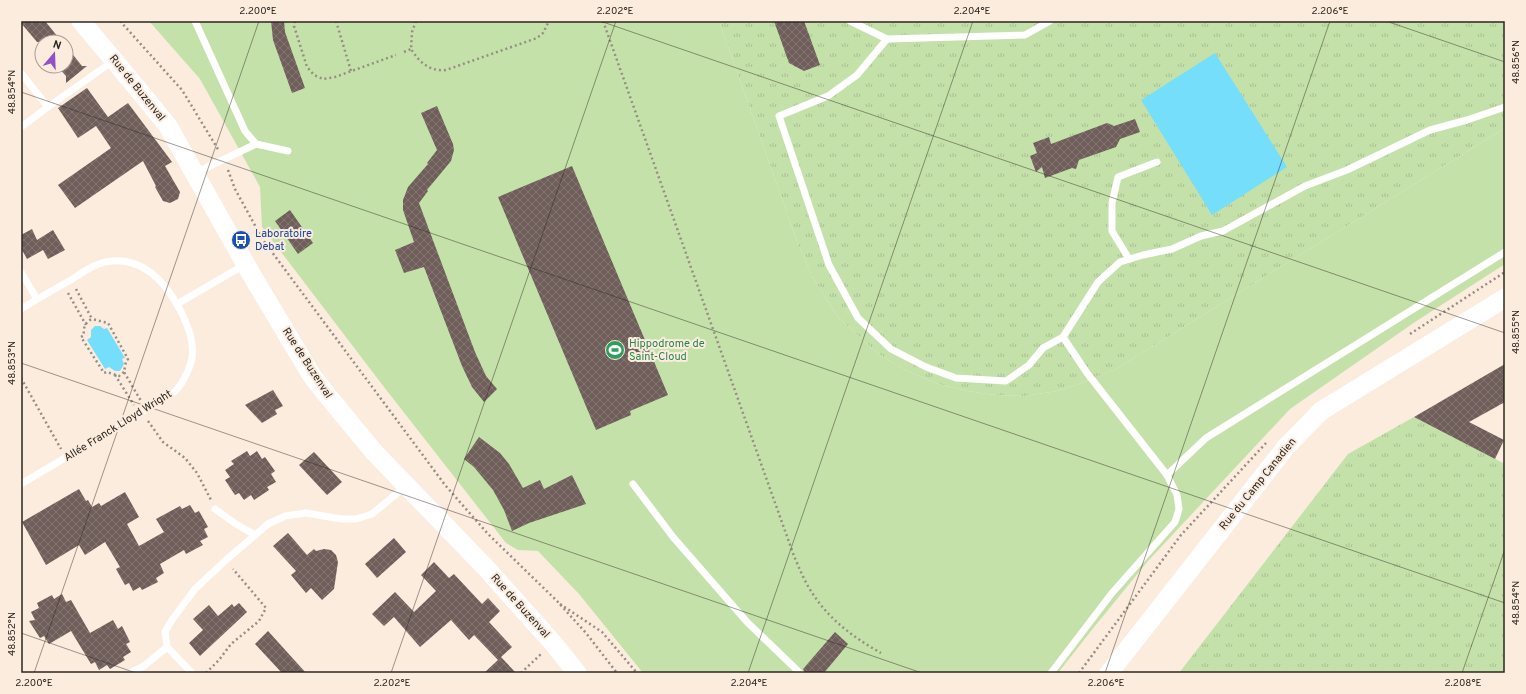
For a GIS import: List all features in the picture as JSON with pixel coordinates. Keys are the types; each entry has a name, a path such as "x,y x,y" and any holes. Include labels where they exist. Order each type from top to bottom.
{"main road":[{"name":"Rue de Buzenval","path":"80,21 168,126 246,264 312,376 374,452 486,568 553,643 577,673"},
{"name":"Rue du Camp Canadien","path":"1109,673 1286,447 1321,411 1505,298"}],"lane":[{"path":"195,21 245,131 256,144 288,151"},
{"path":"850,21 887,39 1025,35 1050,21"},
{"path":"887,39 857,75 828,96 779,116 829,265 858,318 891,349 926,367 956,378 1006,381 1029,365 1043,348 1063,337 1098,282 1120,262 1172,250 1202,236 1223,231 1305,186 1347,170 1430,130 1467,120 1505,107"},
{"path":"21,127 114,60"},
{"path":"21,73 48,107"},
{"path":"194,173 256,144"},
{"path":"1129,259 1112,231 1112,203 1118,177 1156,162"},
{"path":"1167,475 1206,438 1505,252"},
{"name":"Allée Franck Lloyd Wright","path":"21,309 93,266 110,261 128,262 146,269 159,280 177,304 190,332 192,347 192,360 187,373 178,388 166,398 21,484"},
{"path":"177,304 246,264"},
{"path":"21,272 37,299"},
{"path":"1051,673 1112,593 1175,522 1179,509 1176,495 1167,475 1087,373 1063,337"},
{"path":"633,484 673,537 737,611 800,673"},
{"path":"192,673 167,646 165,632 172,620 196,589 226,560 268,524 285,516 306,513 341,519 356,519 372,514 406,486"},
{"path":"215,509 255,535"},
{"path":"130,673 144,666 167,646"}],"path":[{"path":"120,21 182,90 224,159 235,189 263,240 446,485 488,534 557,601 586,633 617,673"},
{"path":"295,21 294,26 307,67 314,75 323,79 335,77 396,55"},
{"path":"336,21 351,71"},
{"path":"416,21 412,32 411,49 423,64 430,68 439,70 446,70 537,38 543,33 549,21"},
{"path":"603,21 794,556 815,598 828,614 849,632 881,653"},
{"path":"404,52 411,49"},
{"path":"71,279 92,318 108,323 128,358 124,372 143,412"},
{"path":"63,284 86,325"},
{"path":"92,318 88,321 83,330 84,335 81,337 104,373 107,372 119,376 124,372"},
{"path":"115,374 163,442 185,458 197,473 215,509"},
{"path":"21,378 66,457"},
{"path":"206,673 219,660 231,644 259,621 266,608 226,560"},
{"path":"557,601 602,632 637,673"},
{"path":"521,673 553,643"}],"green space":[{"name":"Hippodrome de Saint-Cloud","path":"149,21 719,21 798,244 813,278 838,317 877,353 905,370 938,384 967,391 996,395 1025,396 1057,391 1116,369 1505,128 1505,264 1415,322 1290,409 1148,561 1058,673 643,673 579,594 538,551 518,550 506,543 384,387 262,227 260,187 200,79"},
{"path":"719,21 1505,21 1505,128 1116,369 1057,391 1025,396 996,395 967,391 938,384 905,370 877,353 838,317 813,278 798,244"},
{"path":"1414,417 1505,464 1505,673 1179,673 1348,454"}],"water":[{"path":"1215,53 1287,167 1212,215 1141,100"},
{"path":"95,326 100,326 104,329 107,328 125,358 122,359 124,364 120,371 115,371 109,367 105,369 87,340 91,337 91,330"}],"building":[{"path":"21,21 45,21 56,34 34,34 34,38"},
{"path":"271,21 284,21 285,32 305,88 292,93 273,40"},
{"path":"774,21 804,21 820,65 804,71 789,63"},
{"path":"74,56 82,66 87,66 66,83 66,76 64,74 74,74"},
{"path":"87,88 108,117 128,103 172,162 165,166 180,192 178,199 170,203 163,201 143,161 75,208 58,185 111,148 96,126 78,138 58,108"},
{"path":"437,106 453,144 454,150 451,161 427,190 428,191 419,203 475,352 486,376 497,389 484,402 472,387 462,366 424,267 404,273 395,250 414,242 403,210 403,200 408,187 428,164 427,163 437,150 421,113"},
{"path":"1135,119 1140,132 1120,139 1116,147 1079,160 1076,169 1072,168 1045,178 1042,167 1036,172 1030,156 1037,153 1033,143 1049,137 1051,144 1107,123 1114,126"},
{"path":"572,166 668,395 630,411 631,415 596,430 498,197"},
{"path":"290,210 313,243 298,254 275,221"},
{"path":"32,229 37,240 53,230 65,250 48,259 43,250 27,259 21,248 21,235"},
{"path":"1505,364 1505,402 1469,422 1504,440 1495,459 1414,417"},
{"path":"273,390 283,406 275,410 277,414 262,423 245,405"},
{"path":"479,437 500,453 509,464 523,488 540,480 544,489 572,475 586,504 529,523 512,531 504,510 493,490 474,467 464,459"},
{"path":"247,451 250,456 257,451 262,459 265,457 275,471 271,474 276,482 267,487 269,490 254,500 251,495 244,500 239,493 235,495 225,480 230,477 225,470 234,464 231,461"},
{"path":"314,452 342,482 327,495 299,465"},
{"path":"79,489 86,501 88,500 92,507 99,503 101,506 125,492 139,517 127,524 139,546 164,532 156,519 180,506 182,509 190,505 195,513 199,511 208,527 204,529 208,537 200,541 203,545 186,554 184,550 160,564 164,573 156,578 158,582 142,590 140,587 133,591 129,583 125,585 116,569 120,567 105,542 85,555 79,545 46,565 22,522"},
{"path":"288,533 307,555 314,549 316,551 324,549 331,550 336,555 338,562 334,589 322,600 311,588 306,593 291,575 296,571 273,546"},
{"path":"394,538 406,552 377,578 365,564"},
{"path":"434,562 449,578 454,574 482,604 488,598 500,611 489,622 512,647 501,657 516,673 484,673 498,660 474,635 469,640 451,620 420,647 394,617 384,626 372,614 395,592 414,612 436,591 421,575"},
{"path":"62,594 66,602 71,600 90,633 113,620 118,629 122,626 130,642 126,644 131,652 123,657 125,660 110,669 107,665 99,670 95,662 91,664 71,631 49,644 44,636 40,638 29,621 35,620 31,612 39,608 37,603 52,595 54,599"},
{"path":"239,603 247,612 200,656 189,643 203,630 193,619 209,605 218,616 232,604 234,607"},
{"path":"268,631 306,673 282,673 255,644"},
{"path":"835,632 848,644 824,673 805,673 803,669"}],"place":[{"name":"Laboratoire Debat","path":"241,240"},
{"name":"Hippodrome de Saint-Cloud","path":"615,350"}]}
